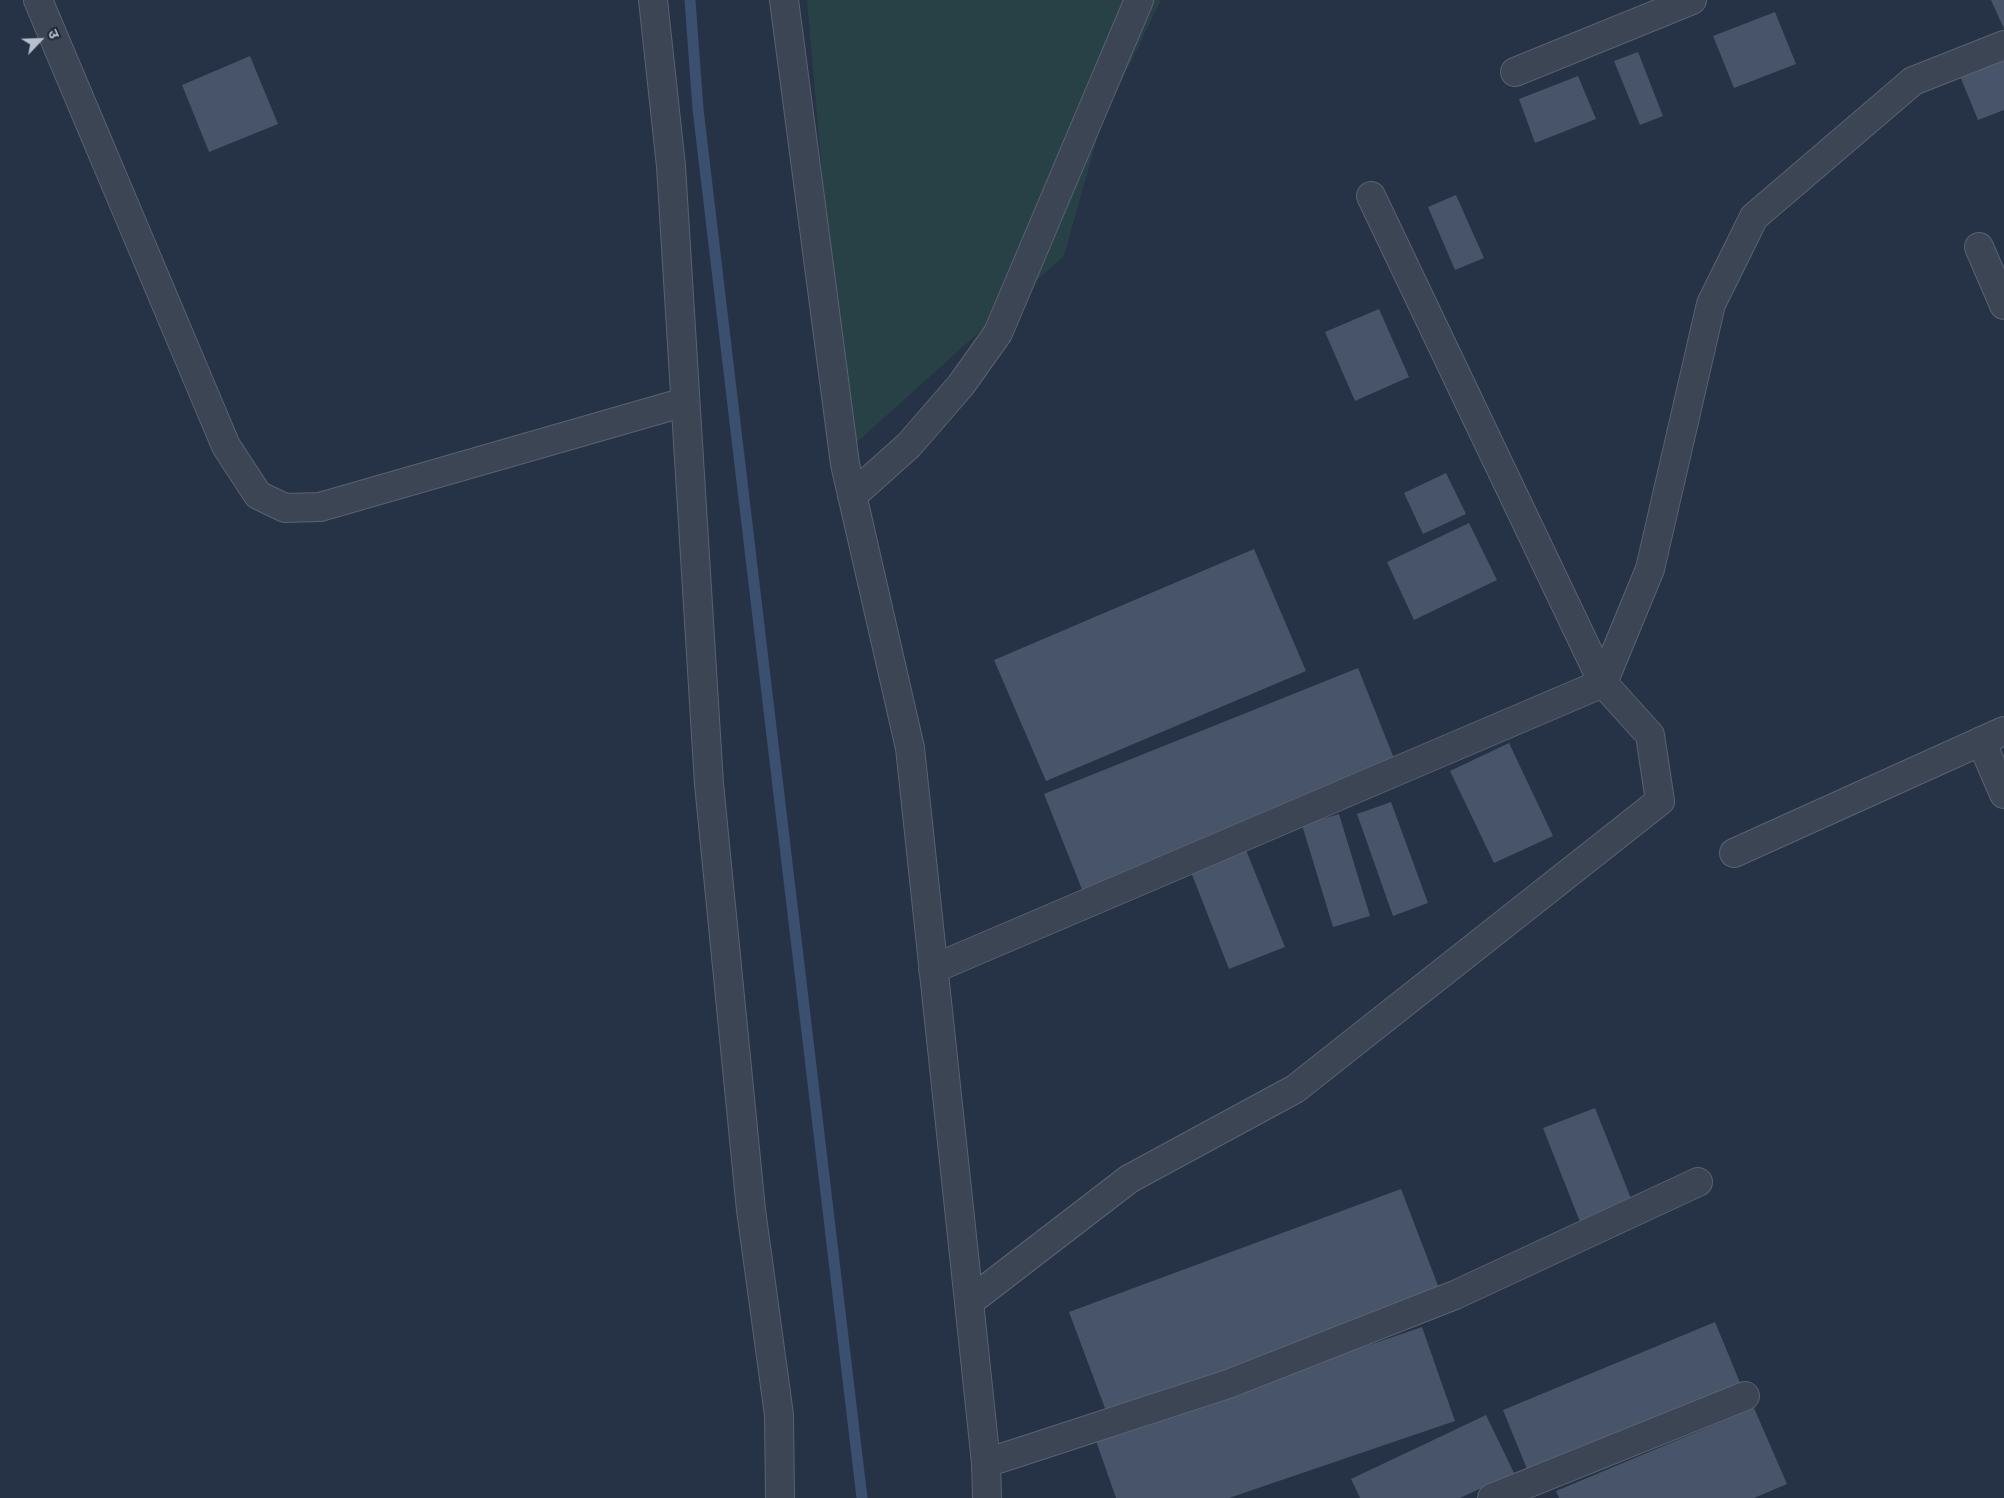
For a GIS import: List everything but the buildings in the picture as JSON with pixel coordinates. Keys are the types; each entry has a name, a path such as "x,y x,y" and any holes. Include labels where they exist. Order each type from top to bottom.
{"street":[{"path":"38,0 226,446 258,495 285,508 320,506 686,402"},
{"path":"653,0 671,166 710,784 751,1210 779,1415 780,1498"},
{"path":"784,0 845,464 910,748 986,1463 987,1498"},
{"path":"852,496 909,445 961,385 998,333 1139,0"},
{"path":"1514,72 1692,0"},
{"path":"933,969 1603,683 1650,569 1711,304 1754,217 1914,81 2004,45"},
{"path":"969,1302 1129,1179 1295,1089 1660,800 1650,735 1603,683 1371,196"},
{"path":"1979,247 2004,305"},
{"path":"1734,853 1993,736 2004,794"},
{"path":"986,1463 1228,1384 1446,1299 1698,1182"},
{"path":"1492,1498 1745,1396"}],"green space":[{"path":"807,0 1161,0 1102,121 1064,256 846,452"}],"waterway":[{"path":"690,0 698,109 862,1498"}]}
